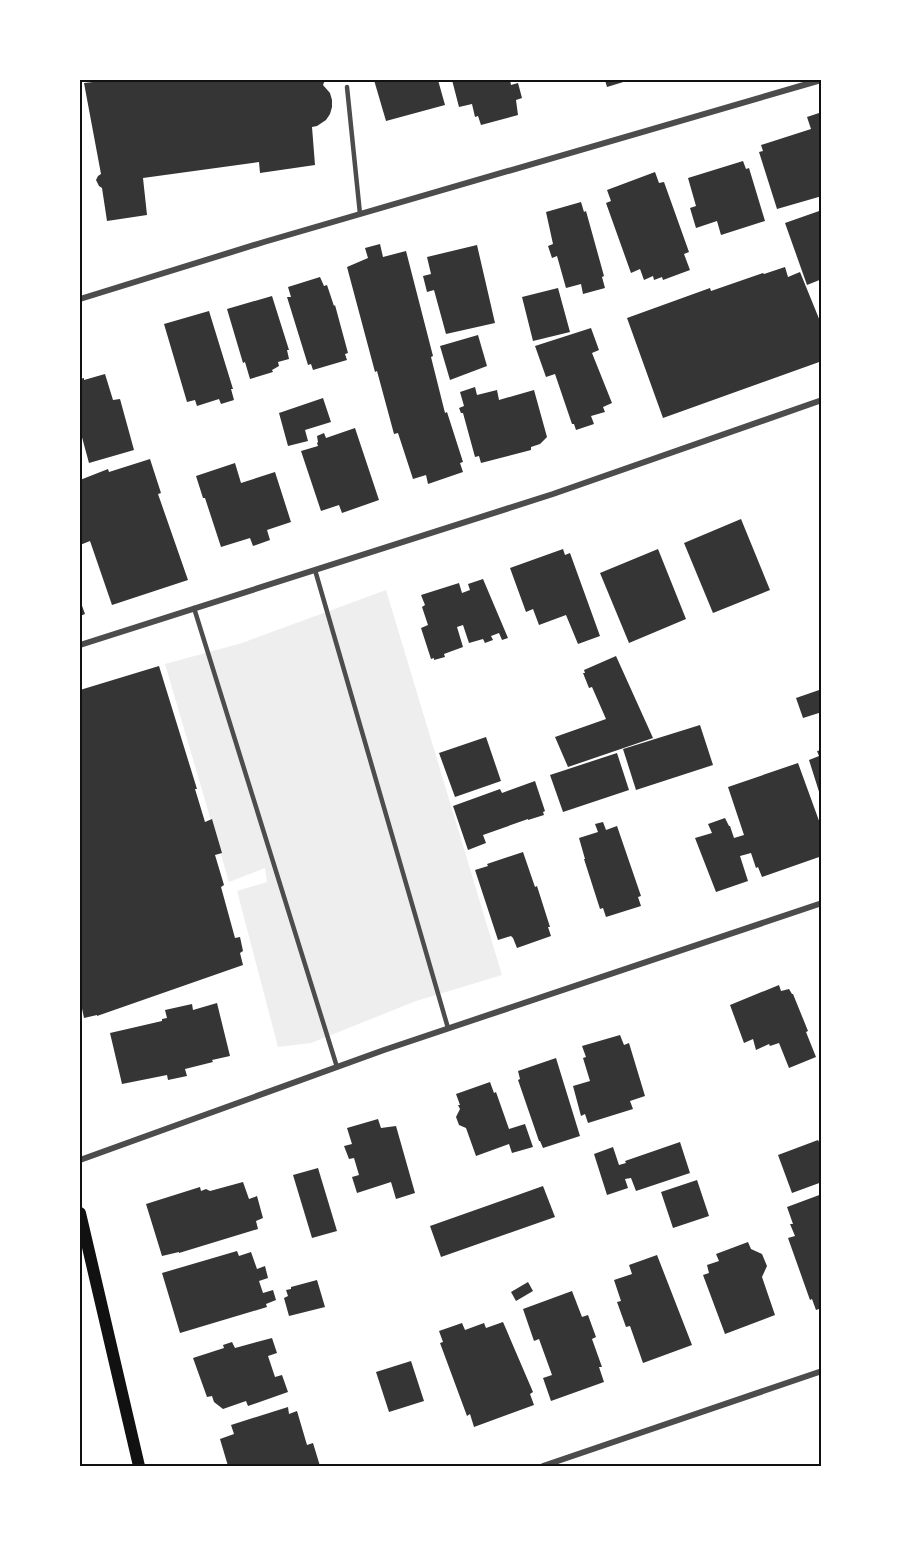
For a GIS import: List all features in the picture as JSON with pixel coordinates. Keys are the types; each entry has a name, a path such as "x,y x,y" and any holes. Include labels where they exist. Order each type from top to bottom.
{"main road":[{"path":"80,1213 139,1467"}],"street":[{"path":"80,298 821,80"},
{"path":"80,645 553,494 822,400"},
{"path":"80,1160 448,1028 822,903"},
{"path":"543,1467 821,1373"}],"lane":[{"path":"347,87 360,214"},
{"path":"315,570 448,1028"},
{"path":"194,608 337,1067"}],"shaded area":[{"path":"386,590 502,975 416,1001 311,1043 278,1047 237,891 267,882 265,868 229,882 165,664 242,643"}],"building":[{"path":"111,80 325,80 323,85 330,93 332,107 326,120 312,127 315,165 260,173 259,162 143,178 147,215 107,221 102,188 96,180 101,174 84,83"},
{"path":"374,80 438,80 445,105 386,121"},
{"path":"452,80 510,80 511,85 518,83 522,98 516,100 518,115 481,125 478,116 475,117 472,104 459,107"},
{"path":"605,80 630,80 607,87"},
{"path":"822,112 822,196 777,209 759,152 763,151 761,145 811,129 807,117"},
{"path":"743,161 746,169 749,168 765,221 721,235 717,221 696,228 690,208 696,206 688,178"},
{"path":"655,172 659,183 664,182 689,252 684,254 690,270 663,280 662,277 654,280 653,276 644,280 640,269 631,273 606,203 611,201 607,190"},
{"path":"581,202 584,212 586,211 604,276 602,277 605,288 583,294 581,284 566,288 557,256 552,258 548,246 553,244 546,212"},
{"path":"822,210 822,279 807,285 785,223"},
{"path":"380,244 383,257 406,251 445,413 447,412 463,462 460,463 463,472 428,484 426,475 413,479 398,433 394,434 347,267 368,258 365,248"},
{"path":"477,245 495,323 446,334 434,290 427,292 423,276 431,274 427,257"},
{"path":"785,267 788,277 800,272 822,326 822,361 663,418 627,318 710,288 711,291"},
{"path":"320,277 324,286 327,285 335,305 348,353 345,354 347,360 313,370 311,364 308,365 287,297 291,297 288,287"},
{"path":"558,288 570,332 533,341 522,297"},
{"path":"272,296 289,350 287,350 289,359 278,362 279,366 272,370 273,372 250,379 227,309"},
{"path":"209,311 233,389 231,389 234,400 221,404 219,399 197,406 195,400 187,402 164,324"},
{"path":"591,328 599,350 592,353 612,403 603,407 605,412 591,416 594,424 576,430 555,374 546,377 535,346"},
{"path":"478,335 487,366 450,380 440,346"},
{"path":"105,374 113,400 120,399 134,450 89,463 80,430 80,379"},
{"path":"475,387 477,395 497,390 499,400 534,390 547,437 540,444 531,447 531,450 481,463 479,456 475,457 463,413 459,408 464,406 460,392"},
{"path":"323,398 331,422 305,430 308,441 288,446 279,413"},
{"path":"355,428 379,500 342,513 339,505 321,511 301,451 318,446 317,436 324,433 326,438"},
{"path":"150,459 161,493 158,494 188,580 112,605 90,541 80,545 80,480 108,469 109,472"},
{"path":"235,463 241,483 275,472 291,522 267,530 270,540 253,546 250,538 221,547 196,476"},
{"path":"741,519 770,590 713,613 684,543"},
{"path":"563,549 565,555 570,553 600,636 578,644 566,615 539,625 533,609 526,612 510,568"},
{"path":"658,549 686,619 629,643 600,573"},
{"path":"483,579 508,638 502,640 499,633 491,636 493,640 485,643 483,639 469,643 463,625 457,627 463,647 444,654 445,657 431,659 421,628 428,625 421,595 459,583 462,593 470,590 468,584"},
{"path":"80,600 85,614 80,616"},
{"path":"616,656 653,738 568,767 555,737 606,719 583,673 585,673 584,670"},
{"path":"159,666 205,822 212,819 222,853 215,855 224,885 221,887 235,938 240,937 243,965 97,1016 84,1018 80,999 80,690"},
{"path":"822,689 822,712 803,718 796,698"},
{"path":"700,725 713,765 636,790 623,749"},
{"path":"486,737 501,781 455,797 439,753"},
{"path":"822,750 821,798 809,760 819,756 817,751"},
{"path":"617,753 629,790 563,812 550,775"},
{"path":"798,763 822,829 822,856 762,877 751,853 740,856 748,881 716,892 695,838 712,833 708,824 725,818 734,838 744,835 728,787"},
{"path":"535,781 545,811 544,815 483,835 486,843 468,850 453,806 500,789 502,793"},
{"path":"603,822 606,830 617,826 641,896 638,897 641,906 606,917 603,908 600,909 579,838 598,832 595,824"},
{"path":"523,852 535,887 537,886 551,936 517,948 511,936 498,940 475,870"},
{"path":"779,985 781,991 789,989 793,994 816,1057 789,1068 779,1043 770,1046 769,1044 756,1050 753,1039 744,1043 730,1005"},
{"path":"217,1003 230,1056 185,1069 187,1076 168,1080 167,1075 122,1084 110,1033 162,1021 167,1018 165,1010 192,1004 193,1010"},
{"path":"620,1035 624,1045 629,1043 645,1096 630,1101 633,1109 588,1123 585,1114 581,1116 573,1086 590,1081 582,1046"},
{"path":"556,1058 580,1136 543,1148 518,1080 520,1079 518,1071"},
{"path":"490,1082 494,1093 496,1092 509,1129 525,1124 533,1147 512,1153 509,1144 476,1156 466,1128 459,1125 456,1117 460,1109 458,1105 460,1105 456,1094"},
{"path":"378,1119 381,1128 396,1126 415,1193 396,1199 391,1182 357,1193 352,1177 359,1175 354,1158 349,1159 344,1146 352,1144 347,1128"},
{"path":"818,1140 822,1148 822,1182 792,1193 778,1155"},
{"path":"680,1142 690,1173 636,1191 631,1178 625,1179 628,1188 607,1195 594,1154 613,1147 619,1165"},
{"path":"318,1168 337,1231 312,1238 293,1175"},
{"path":"697,1180 709,1216 673,1228 661,1192"},
{"path":"243,1182 249,1199 257,1196 263,1218 256,1221 258,1229 162,1256 146,1204 200,1187 201,1191 206,1189 210,1191"},
{"path":"543,1186 555,1217 441,1257 430,1226"},
{"path":"822,1194 822,1308 816,1310 812,1299 810,1300 788,1238 795,1236 787,1207"},
{"path":"748,1242 751,1249 762,1254 767,1266 762,1277 775,1315 725,1334 703,1275 709,1273 707,1265 719,1261 716,1254"},
{"path":"237,1251 239,1256 251,1252 257,1269 265,1266 268,1278 259,1281 263,1293 273,1290 276,1300 266,1304 267,1307 180,1333 162,1273"},
{"path":"657,1255 692,1345 643,1363 630,1326 626,1327 617,1302 621,1301 614,1280 632,1274 629,1265"},
{"path":"317,1280 325,1307 289,1316 284,1298 288,1296 286,1290"},
{"path":"528,1282 533,1291 516,1301 511,1292"},
{"path":"572,1291 582,1317 588,1315 596,1337 592,1339 602,1367 599,1367 604,1382 551,1401 543,1378 552,1375 539,1339 534,1341 523,1309"},
{"path":"503,1322 533,1392 530,1394 534,1405 474,1427 470,1414 467,1416 440,1343 443,1342 439,1331 462,1323 465,1330 484,1323 486,1328"},
{"path":"272,1338 277,1353 268,1356 275,1377 282,1375 288,1392 248,1406 246,1401 223,1409 214,1402 212,1396 207,1397 193,1358 224,1348 223,1345 232,1342 235,1348"},
{"path":"411,1361 424,1401 389,1412 376,1372"},
{"path":"288,1407 289,1414 297,1411 307,1445 313,1443 320,1466 228,1466 220,1439 234,1434 231,1425"}]}
